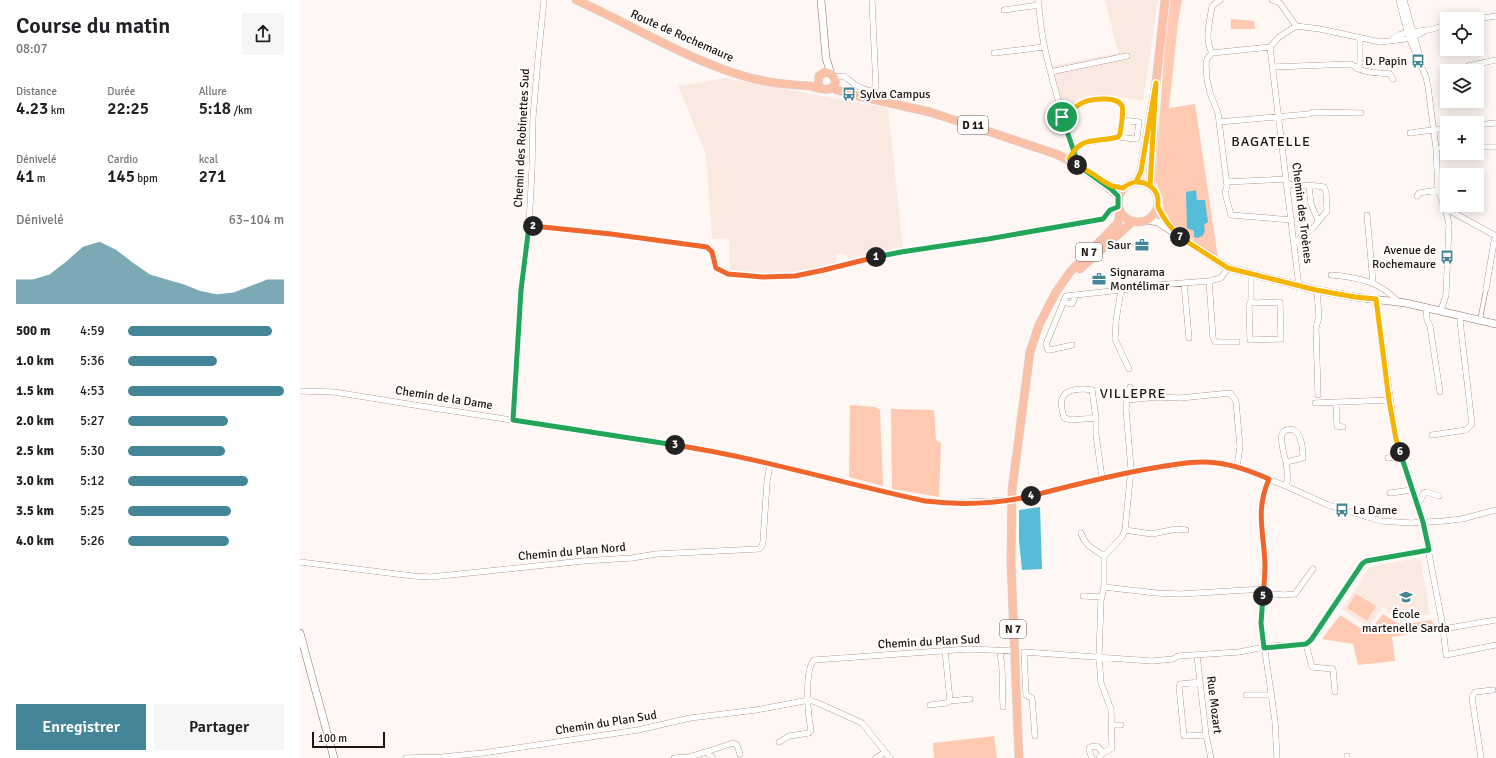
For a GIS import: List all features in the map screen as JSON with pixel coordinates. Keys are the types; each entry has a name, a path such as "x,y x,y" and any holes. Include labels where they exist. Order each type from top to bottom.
{"main road":[{"name":"Route de Rochemaure","path":"576,0 692,56 739,75 783,83 821,88 825,90 829,79 783,83"},
{"path":"1150,186 1156,83 1165,0"},
{"name":"D 11","path":"829,79 862,97 930,112 1028,143 1069,159 1111,189 1118,196"},
{"path":"1136,182 1141,171 1156,83"},
{"name":"D 11","path":"1079,166 1109,184 1123,188"},
{"path":"1131,182 1146,183 1150,186 1157,195 1158,207 1152,217 1147,220 1132,222 1124,217 1119,210 1118,196 1123,188 1131,182"},
{"name":"N 7","path":"1019,758 1011,563 1012,500 1014,471 1030,352 1039,325 1056,292 1070,272 1118,223 1119,210"},
{"name":"N 7","path":"1056,292 1132,222"}],"street":[{"name":"Chemin des Robinettes Sud","path":"513,420 521,290 529,226 534,117 544,0"},
{"path":"821,0 829,79 844,76 855,86 871,91 876,87 872,0"},
{"path":"1212,53 1208,46 1212,6 1220,0"},
{"path":"1272,0 1280,3 1296,26"},
{"path":"1400,0 1403,16 1423,69"},
{"path":"1404,0 1410,34 1418,50 1428,87 1436,148 1438,190 1440,195"},
{"path":"1004,10 1038,3 1044,47 1050,72 1062,117 1079,166"},
{"path":"1484,18 1496,16"},
{"path":"1292,220 1231,216 1225,193 1226,182 1218,113 1210,93 1207,79 1207,59 1212,53 1270,47 1279,37 1296,26 1320,29 1380,42 1440,27"},
{"path":"1357,69 1360,63 1360,38"},
{"path":"994,53 1044,47"},
{"name":"Chemin des Troènes","path":"1270,47 1299,287"},
{"path":"1050,72 1127,56"},
{"path":"1477,64 1496,60"},
{"path":"1273,67 1351,64 1357,69 1369,73 1390,74 1393,80"},
{"path":"1062,117 1085,102 1107,99 1115,100 1121,103 1122,108 1122,120 1120,134 1118,137"},
{"path":"1219,122 1309,114 1312,112 1361,113"},
{"path":"1069,159 1074,149 1080,145 1092,141 1118,137 1137,138 1139,122 1122,120"},
{"path":"1484,124 1496,123"},
{"path":"1410,133 1440,129"},
{"path":"1484,147 1496,147"},
{"path":"1226,182 1287,181 1309,186 1324,187 1326,192 1327,211 1318,220 1313,228 1294,243"},
{"path":"1309,186 1312,204 1318,220"},
{"path":"1416,196 1419,193 1438,190"},
{"path":"1158,207 1163,217 1179,236"},
{"path":"529,226 611,234 707,247 712,252 716,268 721,272 763,277 795,276 901,252 1103,219 1110,210 1119,210"},
{"path":"1441,310 1446,295 1449,242 1449,224 1446,212"},
{"path":"1452,212 1496,236 1480,320"},
{"path":"1367,215 1373,283"},
{"path":"1147,220 1158,222 1228,268 1251,275 1299,287 1426,307 1496,324"},
{"path":"1072,345 1050,350 1046,347 1066,296 1157,285 1209,281 1221,278 1228,268"},
{"path":"1251,275 1251,301 1249,306 1250,340 1281,339 1280,302 1255,303 1251,301"},
{"path":"1332,275 1373,283 1393,296 1398,302"},
{"path":"1209,281 1213,338 1215,342 1237,342"},
{"path":"1184,283 1189,338"},
{"path":"1121,290 1115,339 1129,369"},
{"path":"1317,290 1319,317 1316,328 1318,395"},
{"path":"1376,299 1389,400 1396,439 1423,522 1443,629 1446,655 1496,646"},
{"path":"1426,307 1440,392"},
{"path":"1432,435 1466,430 1472,424 1460,321 1461,316"},
{"path":"1092,758 1089,750 1090,747 1097,746 1101,756 1112,748 1111,710 1101,683 1099,656 1102,597 1104,587 1104,556 1122,537 1126,530 1131,472 1126,409 1130,387"},
{"path":"1096,418 1071,420 1064,418 1062,399 1065,394 1069,391 1086,389 1092,390 1096,418 1096,435 1102,478"},
{"name":"Chemin de la Dame","path":"300,391 334,392 701,449 925,501 945,503 1012,500 1131,472 1197,462 1216,462 1237,467 1328,504 1381,521 1396,523 1462,519 1496,510"},
{"path":"1128,400 1157,397 1180,398 1230,393 1236,401 1240,447 1237,467"},
{"path":"1315,403 1389,400"},
{"path":"1336,402 1337,426 1343,427"},
{"path":"1286,462 1303,458 1302,444 1296,431 1292,429 1286,430 1282,435 1283,453 1288,478 1286,486"},
{"path":"1388,458 1401,456"},
{"name":"Chemin du Plan Nord","path":"300,562 431,577 583,561 632,558 656,554 759,549 763,542 767,482 770,464"},
{"path":"1269,479 1263,495 1260,515 1265,564 1261,623 1272,695 1277,758"},
{"path":"1390,493 1412,490"},
{"path":"1416,503 1420,501 1426,492 1439,496"},
{"path":"1126,530 1152,534 1176,529 1186,530"},
{"path":"1081,534 1085,543 1104,556"},
{"path":"1035,736 1032,698 1026,695 1024,652 1152,660 1306,644 1311,640 1362,564 1366,561 1429,550"},
{"path":"1104,587 1172,594 1263,591 1284,595 1295,594 1313,569"},
{"path":"1083,596 1102,597"},
{"path":"1443,629 1496,620"},
{"path":"300,633 334,758"},
{"path":"1306,644 1312,667 1333,669 1335,692"},
{"name":"Chemin du Plan Sud","path":"809,700 809,673 811,664 814,660 969,648 1014,652"},
{"path":"945,650 950,702"},
{"path":"1000,651 1003,708"},
{"name":"Rue Mozart","path":"1198,655 1206,735 1212,758"},
{"path":"1200,682 1184,683 1180,684 1179,687 1184,736 1206,735"},
{"path":"1481,758 1472,698 1475,692 1493,690"},
{"path":"1246,695 1272,695"},
{"path":"930,705 970,699"},
{"path":"779,742 789,736 809,733 811,730 808,711 809,700"},
{"name":"Chemin du Plan Sud","path":"406,758 442,757 483,753 630,731 690,718 756,710 809,700 862,723 890,758"},
{"path":"1111,725 1121,725"},
{"path":"674,758 689,757 733,743 737,745 740,754"},
{"path":"706,752 713,758"},
{"path":"876,758 885,752"}],"shaded area":[{"path":"1105,0 1158,0 1143,101 1115,96 1084,100 1065,113 1051,66 1118,53"},
{"path":"1170,0 1182,0 1178,22 1169,108 1195,104 1218,258 1183,232 1171,221 1164,210 1162,195 1155,181 1164,56"},
{"path":"1231,19 1254,21 1255,29 1231,29"},
{"path":"725,78 888,108 903,249 849,262 846,254 837,254 835,265 793,274 761,274 730,270 729,238 712,239 706,154 678,86"},
{"path":"850,405 875,407 880,410 883,486 849,477"},
{"path":"891,409 934,410 936,440 941,443 939,497 892,489"},
{"path":"1416,558 1421,561 1430,614 1400,619 1388,612 1384,606 1368,628 1342,609 1370,567"},
{"path":"1356,594 1376,606 1367,621 1347,608"},
{"path":"1383,614 1400,625 1431,620 1437,628 1392,637 1395,661 1358,665 1353,644 1322,639 1340,615 1368,633"},
{"path":"994,736 997,758 934,758 933,743"}],"water":[{"path":"1196,190 1197,200 1205,200 1208,222 1204,225 1205,231 1202,237 1200,236 1199,238 1194,237 1194,231 1187,228 1186,192"},
{"path":"1040,507 1042,569 1022,570 1019,541 1019,510"}],"place":[{"name":"D. Papin","path":"1418,61"},
{"name":"Sylva Campus","path":"849,94"},
{"name":"Saur","path":"1142,245"},
{"name":"Avenue de Rochemaure","path":"1447,257"},
{"name":"Signarama Montélimar","path":"1099,279"},
{"name":"La Dame","path":"1342,510"},
{"name":"École martenelle Sarda","path":"1406,597"}],"district":[{"name":"BAGATELLE","path":"1271,141"},
{"name":"VILLEPRE","path":"1133,393"}],"route":[{"path":"1062,117 1074,149 1079,166 1111,189 1118,196 1118,207 1110,210 1103,219 879,256 795,276 763,277 721,272 716,268 712,252 707,247 611,234 529,226 521,290 513,420 701,449 848,482 906,497 945,503 1012,500 1102,478 1184,463 1216,462 1237,467 1269,479 1263,495 1260,515 1265,564 1261,616 1264,648 1270,646 1306,644 1311,640 1362,564 1366,561 1429,550 1423,522 1396,439 1389,400 1376,299 1325,292 1251,275 1228,268 1179,236 1163,217 1158,207 1155,190 1146,183 1136,182 1141,171 1145,152 1156,83 1150,186 1146,183 1141,182 1136,182 1131,182 1123,188 1112,186 1079,166 1069,159 1074,149 1080,145 1092,141 1118,137 1120,134 1121,103 1115,100 1107,99 1085,102 1062,117"}]}
